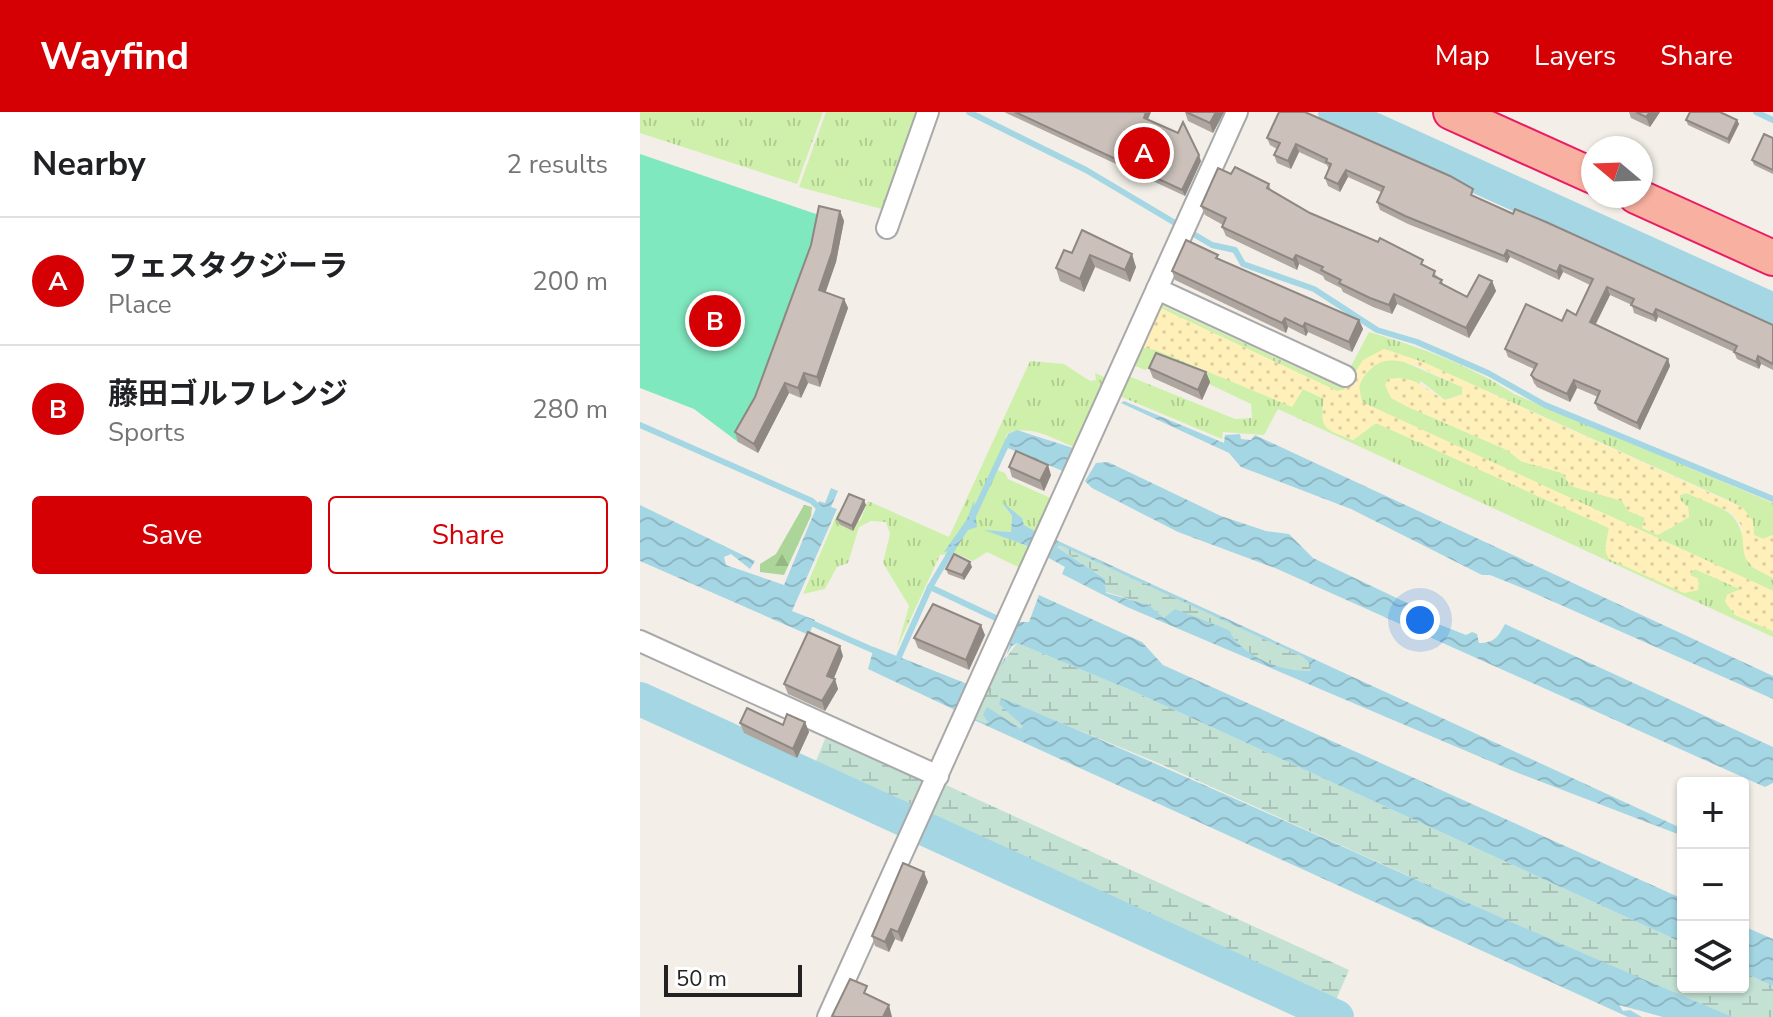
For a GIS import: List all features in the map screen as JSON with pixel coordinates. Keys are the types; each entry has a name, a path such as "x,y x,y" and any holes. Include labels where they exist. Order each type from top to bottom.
{"highway":[{"path":"1451,112 1581,171"},
{"path":"1508,112 1581,145"},
{"path":"1653,178 1773,233"},
{"path":"1653,204 1773,258"}],"street":[{"path":"887,228 928,112"},
{"path":"828,1017 981,686 1237,112"},
{"path":"1157,289 1345,376"},
{"path":"640,641 938,776"}],"green space":[{"path":"640,112 823,112 797,184 640,133"},
{"path":"826,112 920,112 882,209 799,187"},
{"path":"640,154 822,216 759,407 738,442 694,409 640,388"},
{"path":"1159,304 1340,387 1369,332 1388,338 1444,358 1514,394 1773,503 1773,535 1763,539 1754,535 1743,508 1732,502 1425,363 1384,349 1354,373 1344,390 1337,391 1158,307 1140,347 1156,350 1292,406 1303,389 1324,399 1324,423 1336,433 1353,440 1376,423 1609,528 1605,550 1690,575 1695,569 1742,590 1727,595 1735,615 1773,631 1773,637 1278,409 1264,435 1223,432 1222,439 1117,395 1126,375 1235,419 1252,418 1251,404 1161,361 1145,370 1131,364"},
{"path":"1385,359 1397,359 1462,387 1463,394 1445,400 1421,381 1406,406 1507,450 1521,461 1562,473 1571,486 1623,501 1645,518 1642,528 1667,530 1689,517 1688,507 1680,500 1680,495 1687,493 1727,512 1738,525 1752,567 1773,578 1773,591 1361,402 1359,388 1364,376"},
{"path":"1030,361 1064,364 1090,381 1096,380 1095,373 1109,379 1084,435 1074,447 1032,431 1007,434 997,470 1005,473 1008,479 1055,500 1021,581 1015,578 1018,567 987,552 973,561 957,554 940,555 897,648 909,606 883,563 890,534 886,522 871,521 859,527 848,563 837,567 825,589 803,594 838,512 860,521 868,501 949,537","holes":["1005,507 1022,518 1030,547 988,531 1011,532 1012,516"]},
{"path":"804,505 812,507 811,516 784,575 760,572 760,564 776,554"},
{"path":"1060,544 1303,657 1312,665 1309,672 1286,669 1263,661 1242,648 1229,630 1212,624 1164,618 1149,605 1106,592 1105,579 1056,546"},
{"path":"1017,643 1135,692 1677,940 1677,993 1749,993 1749,975 1773,986 1773,1017 1733,1017 1608,966 1163,765 1001,698 1024,727 1021,730 987,708 990,726 975,719 998,669"},
{"path":"827,734 926,779 911,817 812,771"},
{"path":"944,784 1349,970 1332,1009 925,822"}],"sand":[{"path":"1158,307 1337,391 1344,390 1363,360 1384,349 1425,363 1743,508 1753,521 1754,535 1763,539 1773,535 1773,578 1749,563 1744,552 1741,525 1731,512 1686,493 1680,495 1680,500 1688,507 1689,517 1658,535 1642,528 1645,518 1628,511 1622,501 1571,486 1562,473 1521,461 1507,450 1406,406 1391,398 1385,385 1388,379 1404,378 1445,400 1462,395 1462,387 1434,373 1392,360 1379,363 1368,371 1359,386 1362,402 1773,591 1773,631 1735,615 1725,602 1727,595 1740,589 1695,569 1690,575 1699,579 1698,590 1684,593 1609,559 1605,550 1609,528 1376,423 1353,440 1331,431 1324,423 1324,399 1303,389 1292,407 1156,350 1139,347"}],"water":[{"path":"1124,401 1224,443 1225,435 1240,434 1241,439 1251,440 1255,435 1773,676 1773,699 1527,590 1490,575 1482,575 1351,509 1241,467 1229,453 1121,403"},
{"path":"1017,430 1076,449 1065,472 1003,446 1008,434"},
{"path":"1108,462 1221,516 1266,531 1289,534 1313,558 1430,614 1433,622 1466,635 1472,632 1477,634 1479,643 1495,638 1505,624 1773,747 1773,783 1765,787 1749,780 1749,777 1743,777 1275,568 1178,532 1092,488 1085,481 1096,463"},
{"path":"831,488 838,491 831,507 837,509 792,611 815,620 809,635 640,561 640,505 755,561 750,569 731,554 724,557 726,565 784,585 819,501 825,503"},
{"path":"974,501 977,527 968,530 955,550 944,552 967,519"},
{"path":"1001,501 1022,518 1024,525 1038,533 1030,547 984,530 1011,532 1012,516"},
{"path":"1056,540 1677,826 1677,834 1518,773 1127,607 1062,574 1065,567 1047,557","holes":["1060,545 1303,657 1311,665 1310,671 1299,671 1263,661 1243,648 1229,630 1175,609 1164,618 1149,605 1106,593 1105,579 1057,547"]},
{"path":"1039,595 1142,642 1163,665 1677,896 1677,940 1135,692 1017,643 1007,655 1017,622 1029,622"},
{"path":"874,647 970,685 957,711 868,669"},
{"path":"999,667 975,719 990,725 983,715 987,707 1021,729 1023,726 999,704 1001,698 1019,705 1733,1017 1663,1017 1619,1005 1623,1011 1630,1010 1642,1017 1628,1017 974,720"},
{"path":"1749,929 1773,939 1773,986 1749,975"}],"building":[{"path":"1015,112 1146,112 1144,118 1178,133 1183,122 1199,155 1182,190"},
{"path":"1186,112 1216,112 1210,123"},
{"path":"1279,112 1305,112 1450,176 1473,189 1471,195 1513,214 1515,209 1546,222 1773,325 1773,364 1758,356 1756,362 1734,352 1737,346 1656,309 1653,315 1631,305 1634,299 1607,287 1590,322 1668,359 1637,423 1595,403 1600,391 1574,380 1567,394 1535,379 1531,375 1537,364 1505,349 1526,304 1562,321 1567,310 1576,315 1593,279 1560,265 1557,272 1507,250 1504,256 1405,216 1377,202 1384,187 1346,170 1338,184 1325,178 1331,164 1326,162 1327,159 1296,144 1288,161 1274,155 1280,143 1267,138"},
{"path":"1690,112 1720,112 1737,120 1728,139 1686,120"},
{"path":"1764,134 1773,138 1773,170 1752,160"},
{"path":"1235,167 1269,184 1267,188 1310,213 1378,242 1380,238 1423,260 1421,264 1435,271 1433,276 1442,280 1440,283 1467,297 1479,275 1492,281 1466,328 1394,294 1389,305 1370,298 1339,283 1341,280 1321,270 1323,267 1296,255 1293,260 1222,227 1226,218 1201,206 1218,168 1231,174"},
{"path":"819,206 840,211 832,252 819,290 844,299 817,377 804,373 798,388 785,383 754,444 735,432 755,397 811,245"},
{"path":"1082,230 1132,254 1125,270 1090,255 1080,279 1056,268 1064,250 1072,253"},
{"path":"1186,240 1218,255 1216,258 1359,320 1349,342 1305,323 1303,327 1285,318 1282,323 1172,271"},
{"path":"1156,353 1206,372 1198,390 1149,368"},
{"path":"1016,451 1048,465 1040,481 1009,467"},
{"path":"849,494 864,500 852,526 837,519"},
{"path":"954,554 970,562 962,575 946,569"},
{"path":"933,604 981,625 966,660 914,638"},
{"path":"808,632 840,646 827,676 835,679 822,701 784,684"},
{"path":"747,708 783,725 787,714 805,722 793,749 740,723"},
{"path":"903,863 924,872 898,932 891,929 885,942 872,936"},
{"path":"850,979 867,986 864,993 889,1005 883,1017 832,1016"}],"waterway":[{"path":"969,112 1086,170 1212,245 1235,250 1243,264 1314,289 1377,330 1417,342 1488,373 1545,405 1773,499"},
{"path":"1335,112 1773,310"},
{"path":"1756,112 1773,120"},
{"path":"640,425 812,501 821,510"},
{"path":"972,518 1008,441"},
{"path":"898,659 930,587 953,548"},
{"path":"930,587 1000,620"},
{"path":"807,621 875,651"},
{"path":"640,699 1337,1017"}],"place":[{"name":"フェスタクジーラ","path":"1144,153"},
{"name":"藤田ゴルフレンジ","path":"715,321"}]}
